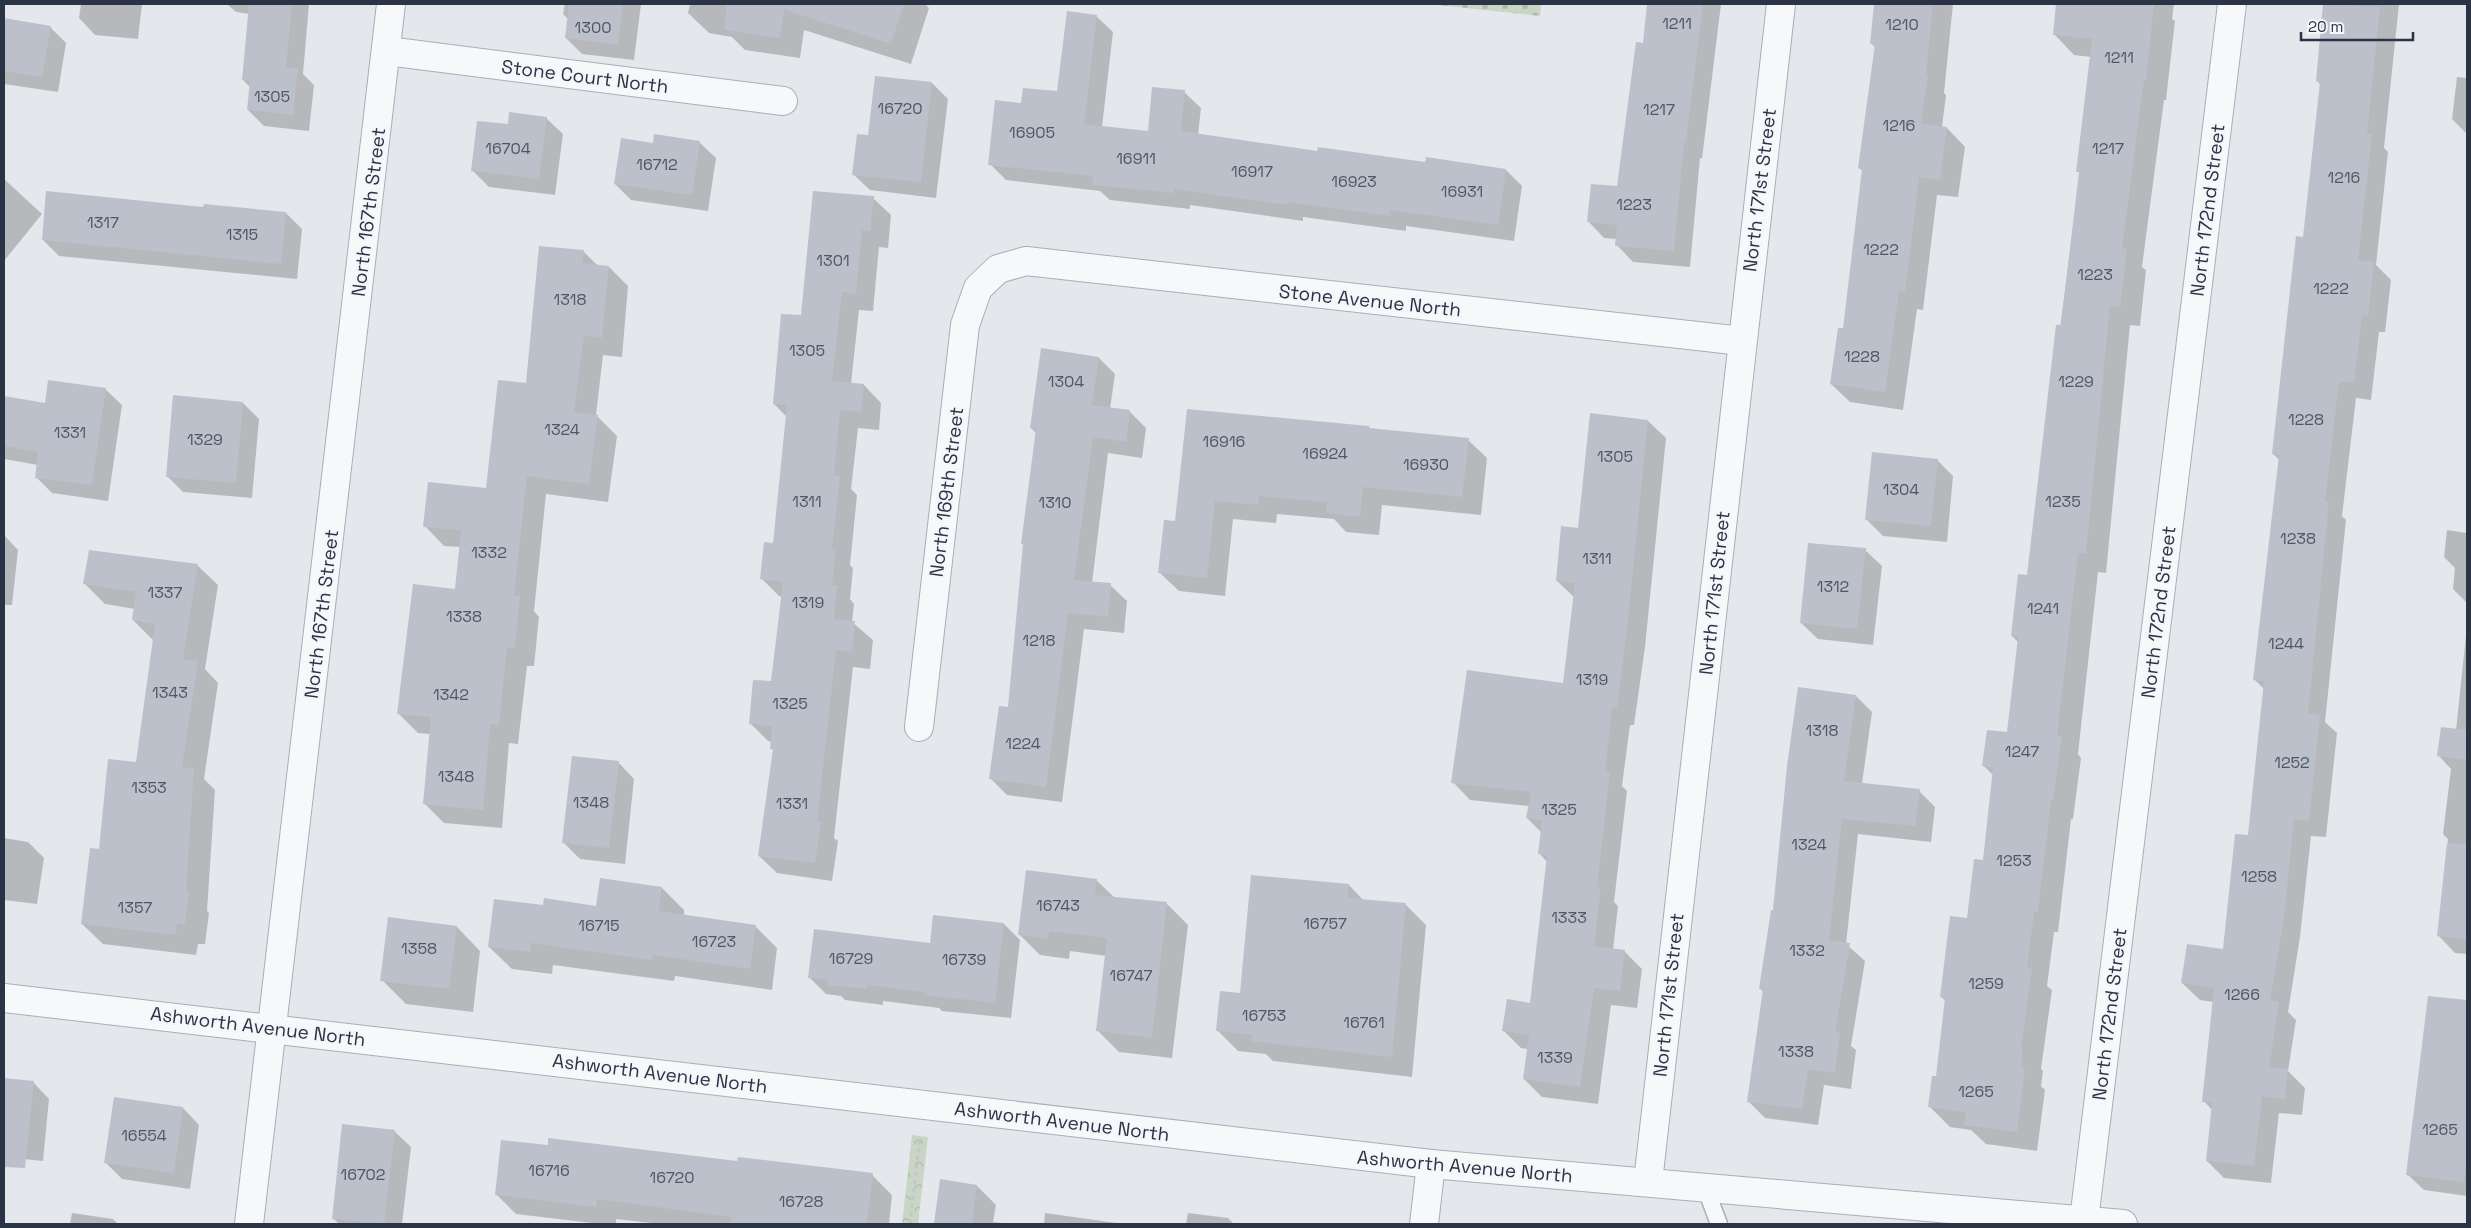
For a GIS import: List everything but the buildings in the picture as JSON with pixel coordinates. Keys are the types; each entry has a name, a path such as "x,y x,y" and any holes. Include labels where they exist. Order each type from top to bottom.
{"street":[{"name":"North 167th Street","path":"249,1224 392,4"},
{"name":"North 171st Street","path":"1648,1182 1781,4"},
{"name":"North 172nd Street","path":"2084,1220 2232,4"},
{"name":"Stone Court North","path":"387,51 783,102"},
{"name":"Stone Avenue North","path":"998,269 1026,261 1742,341"},
{"name":"North 169th Street","path":"919,727 966,325 978,288 998,269"},
{"name":"Ashworth Avenue North","path":"4,998 1431,1164 2123,1224"},
{"path":"1424,1224 1431,1164"}],"lane":[{"path":"1705,1187 1720,1224"}],"path":[{"path":"910,1224 924,1104"}],"green space":[{"path":"1429,4 1541,4 1540,16"},
{"path":"912,1135 928,1137 918,1224 902,1224"}]}
